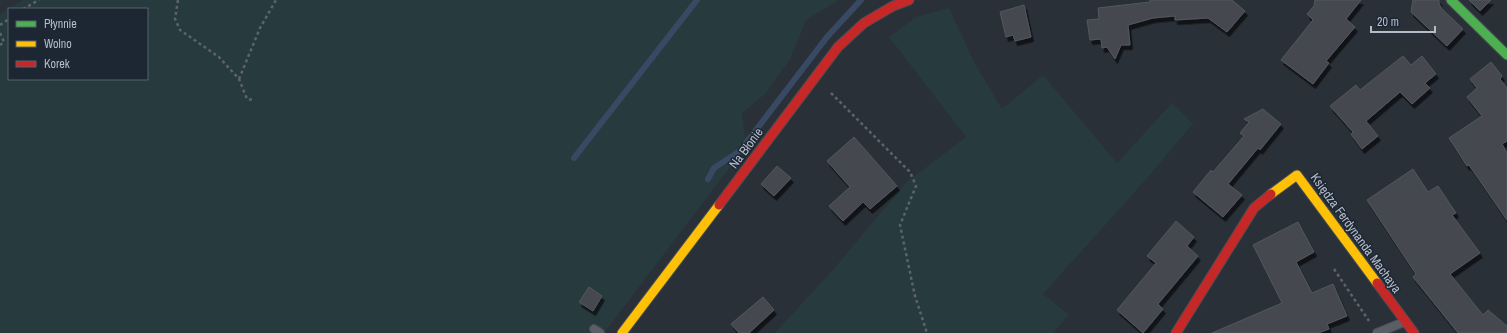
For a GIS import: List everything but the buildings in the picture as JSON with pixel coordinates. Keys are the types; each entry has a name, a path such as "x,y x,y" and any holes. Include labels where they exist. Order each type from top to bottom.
{"street":[{"name":"Na Błonie","path":"622,333 838,48 864,23 893,6 909,0"},
{"path":"1451,0 1507,55"},
{"name":"Księdza Ferdynanda Machaya","path":"1176,333 1254,208 1279,187 1297,175 1414,333"}],"lane":[{"path":"1378,332 1405,321"}],"path":[{"path":"25,8 39,0"},
{"path":"178,0 175,19 180,30 219,57 239,79 247,99 253,100"},
{"path":"239,79 260,28 276,0"},
{"path":"0,33 4,42 0,45"},
{"path":"816,77 910,172 916,186 900,225 915,296 927,333"},
{"path":"1334,269 1372,326 1378,332"}],"green space":[{"path":"22,0 839,0 806,20 790,59 765,94 742,113 746,146 604,333 0,333 0,14 8,9 8,80 148,80 148,8 9,8"},
{"path":"949,8 974,62 1002,109 1043,75 1117,163 1172,103 1193,124 1142,184 1043,294 1069,315 1053,333 775,333 831,272 907,182 966,137 889,37 916,17"}],"waterway":[{"path":"574,158 697,0"},
{"path":"708,179 714,168 740,151 827,37 861,0"}],"traffic: fast":[{"path":"1451,0 1507,55"}],"traffic: slow":[{"path":"1271,194 1297,175 1377,283"},
{"path":"622,333 719,205"}],"traffic: jam":[{"path":"719,205 838,47 864,23 893,6 909,0"},
{"path":"1176,333 1254,208 1271,194"},
{"path":"1377,283 1414,333"}]}
